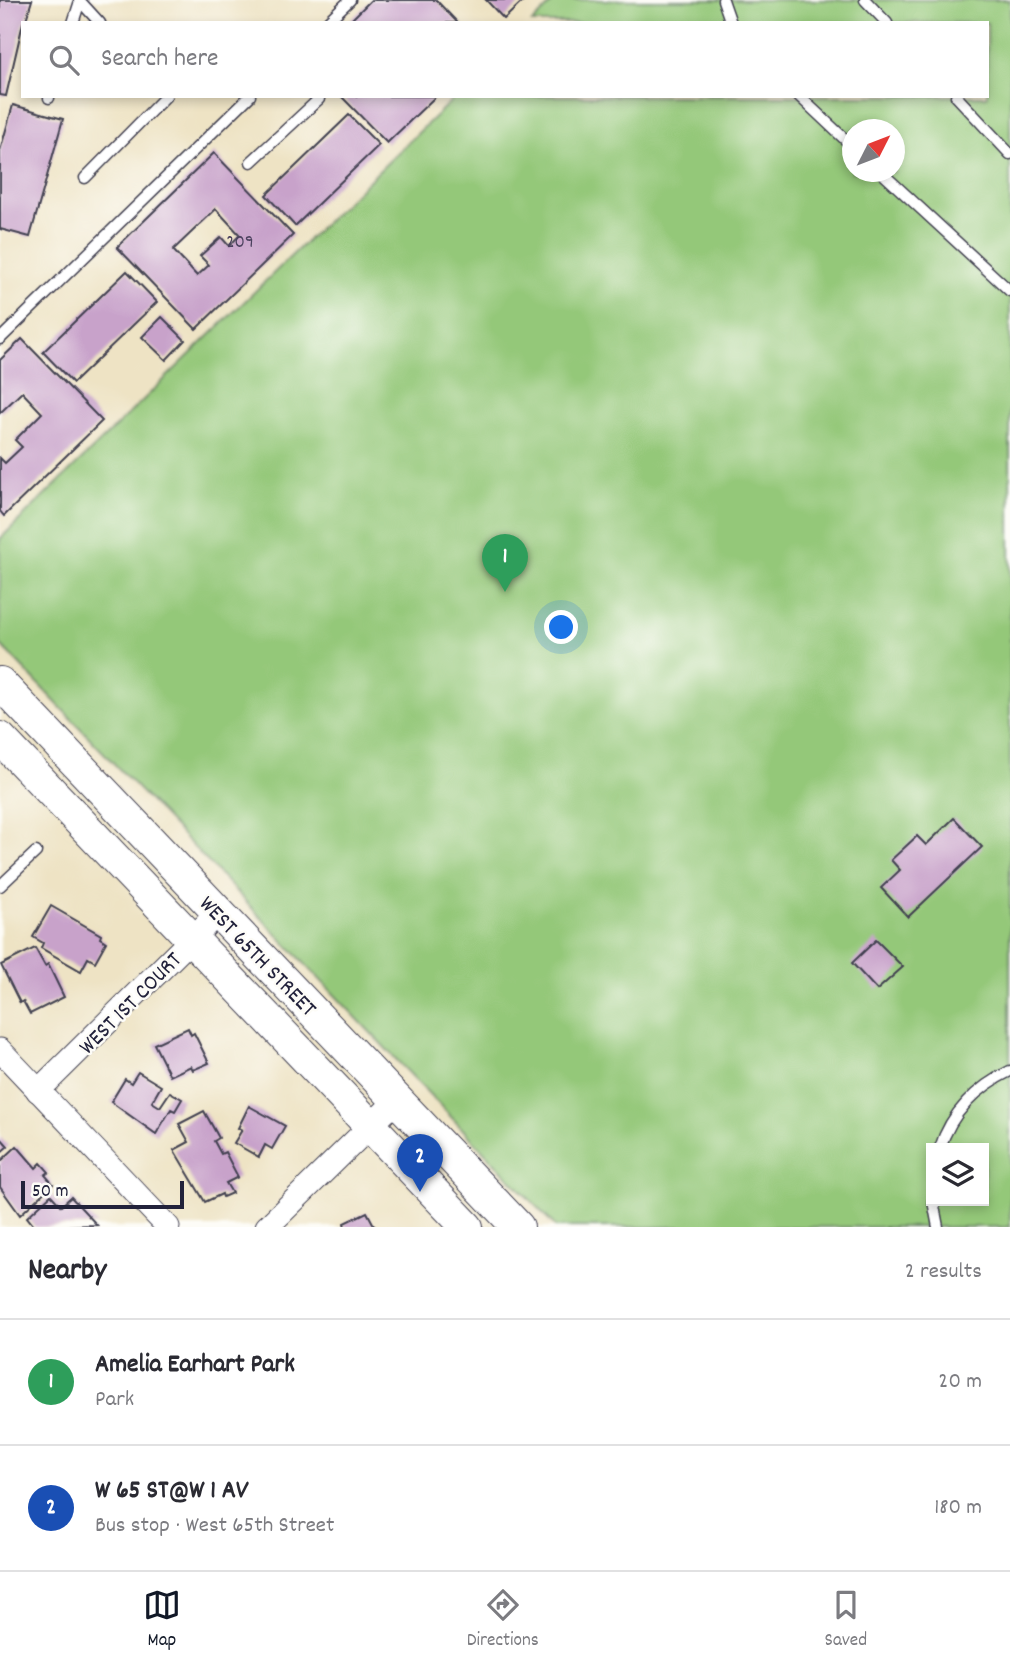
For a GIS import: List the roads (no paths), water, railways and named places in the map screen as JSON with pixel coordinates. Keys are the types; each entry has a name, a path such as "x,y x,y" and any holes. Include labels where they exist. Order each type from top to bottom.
{"main road":[{"name":"WEST 65TH STREET","path":"0,683 518,1227"},
{"name":"WEST 65TH STREET","path":"0,738 467,1227"}],"street":[{"name":"WEST 1ST COURT","path":"38,1091 219,912"},
{"path":"0,1050 168,1227"},
{"path":"267,1227 397,1100"}],"lane":[{"path":"74,21 79,0"},
{"path":"79,0 98,21"},
{"path":"328,21 350,0"},
{"path":"723,0 730,21"},
{"path":"865,0 885,21"},
{"path":"85,178 164,98"},
{"path":"0,339 248,98"},
{"path":"251,162 317,98"},
{"path":"801,98 842,137"},
{"path":"958,98 1010,154"},
{"path":"892,182 1010,290"},
{"path":"0,886 36,852"},
{"path":"942,1143 953,1119 971,1096 1010,1071"},
{"path":"930,1227 932,1206"},
{"path":"934,1206 938,1227"}],"place":[{"name":"Amelia Earhart Park","path":"505,592"},
{"name":"W 65 ST@W 1 AV","path":"420,1192"}]}
